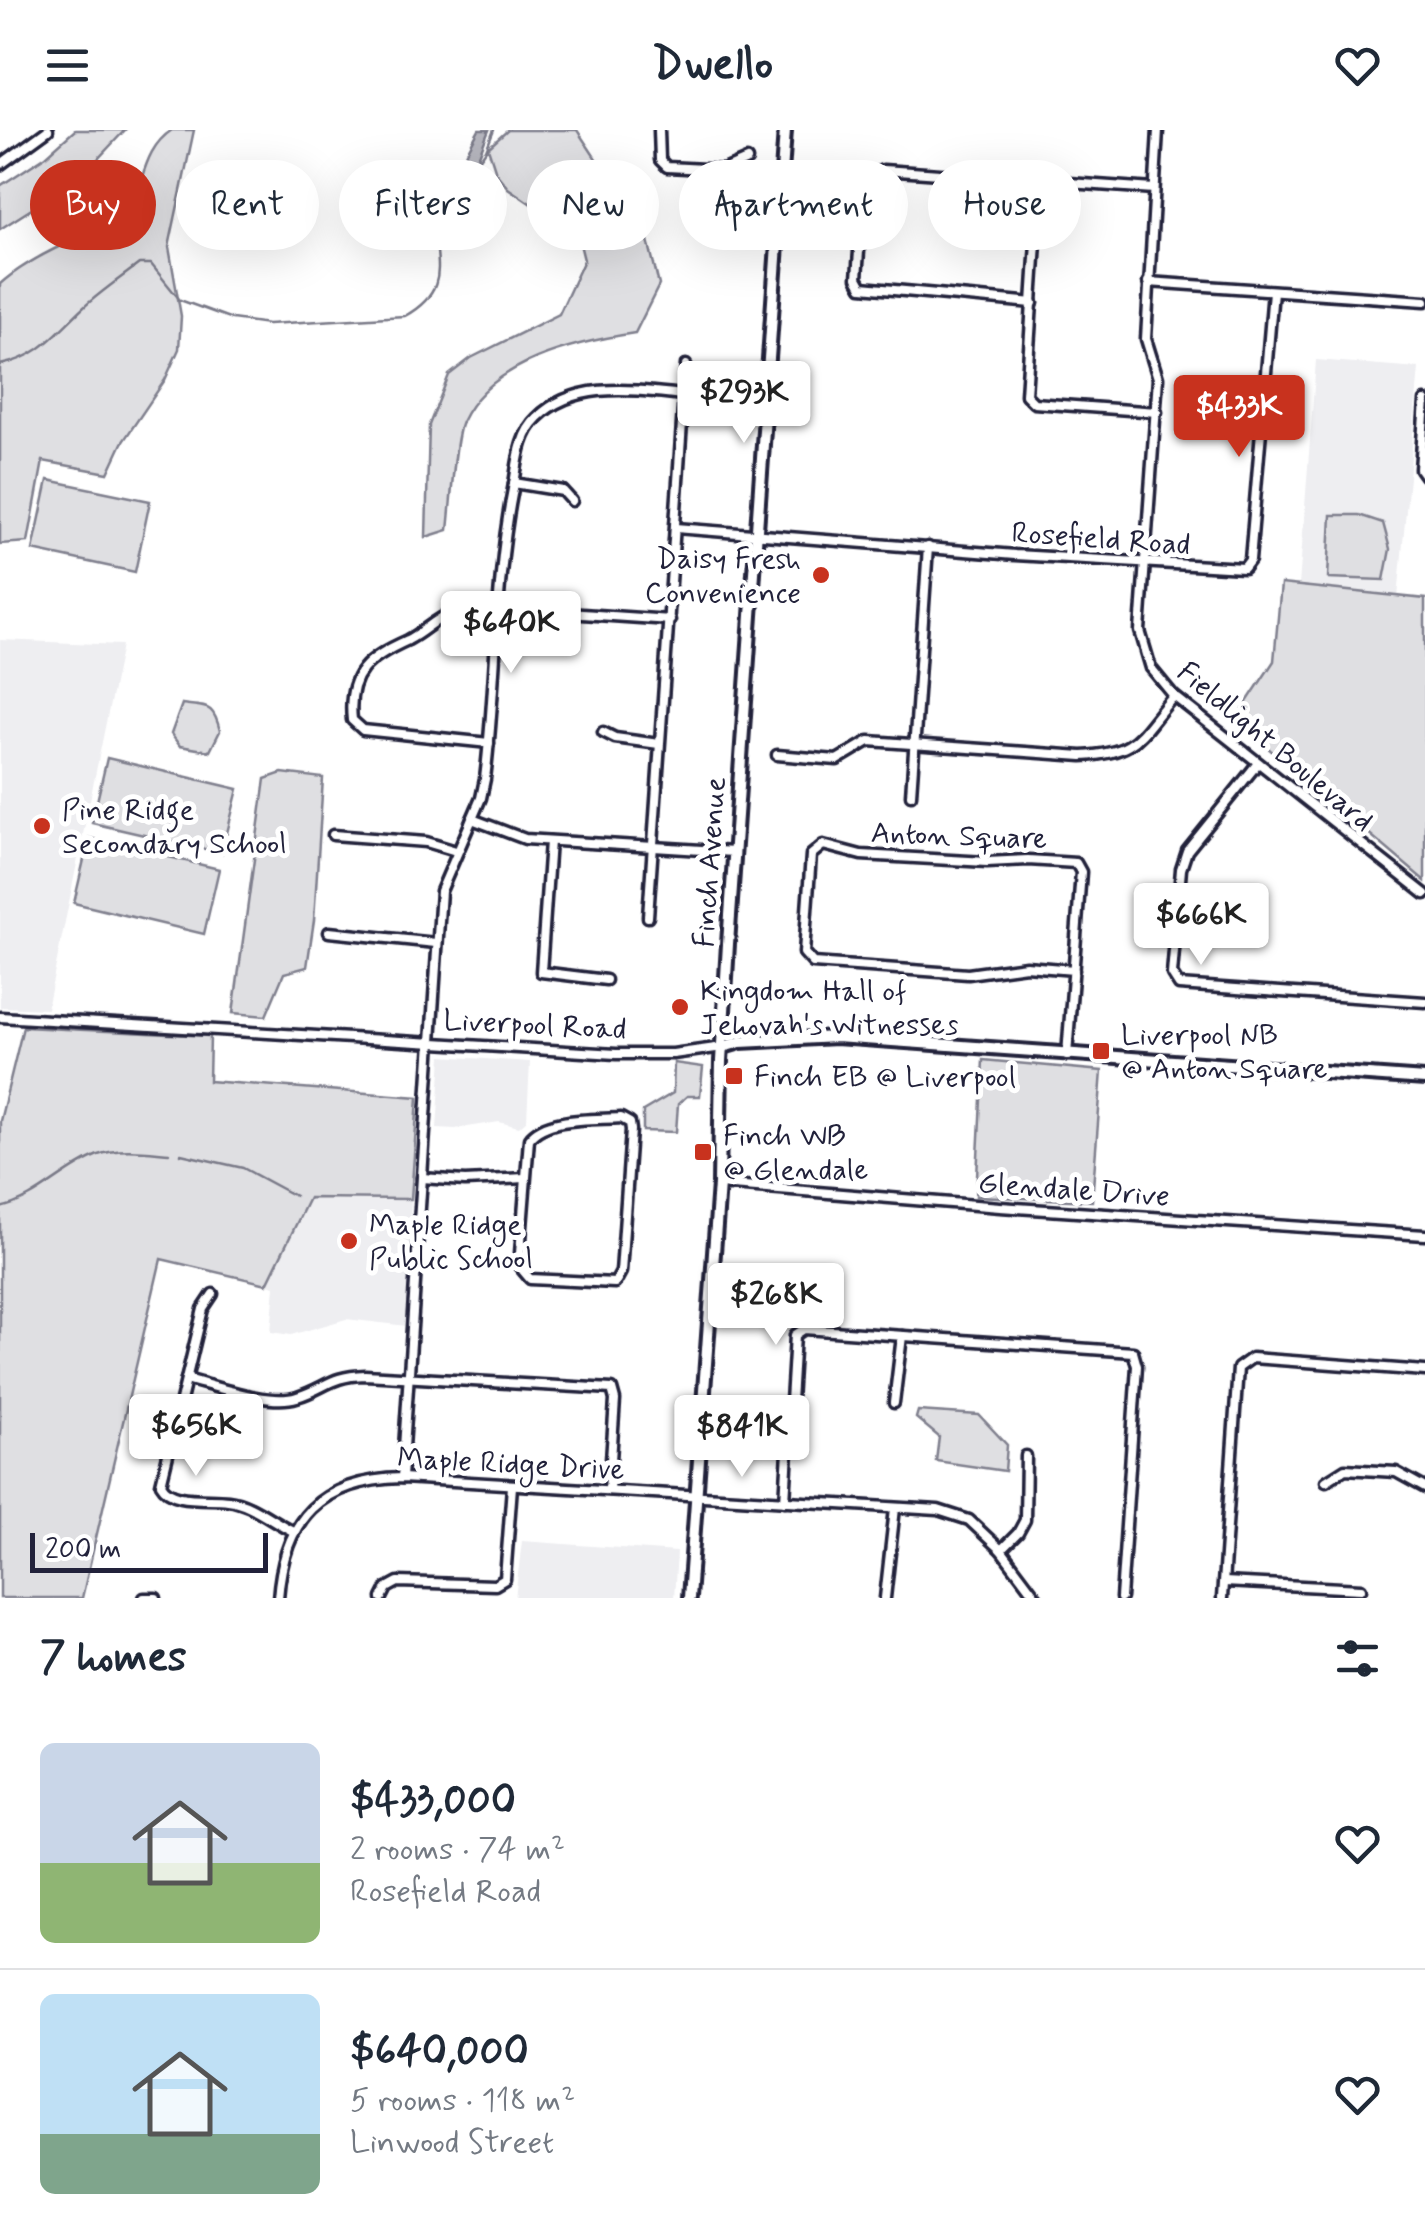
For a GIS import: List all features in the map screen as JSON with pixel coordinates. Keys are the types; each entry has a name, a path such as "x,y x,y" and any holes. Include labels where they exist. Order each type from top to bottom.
{"main road":[{"name":"Finch Avenue","path":"689,1598 720,1184 734,852 785,130"},
{"name":"Liverpool Road","path":"723,1047 740,1042 836,1037 1425,1079"}],"street":[{"path":"0,166 48,130"},
{"path":"659,130 660,160 667,167 679,168"},
{"name":"Fieldlight Boulevard","path":"1158,130 1146,339 1158,378 1140,631 1144,650 1151,668 1174,696 1425,894"},
{"path":"928,173 882,170 868,176 864,185 857,278 862,286 1033,302"},
{"path":"1081,184 1154,189"},
{"path":"1036,250 1026,395 1034,403 1157,412"},
{"path":"1148,282 1425,301"},
{"name":"Rosefield Road","path":"676,528 1244,568 1250,560 1273,291"},
{"path":"648,917 686,365"},
{"path":"402,1478 441,891 486,779 502,546 520,445 538,416 594,390 614,388 683,395"},
{"path":"1425,402 1420,469 1425,476"},
{"path":"514,483 563,491 572,501"},
{"path":"910,795 928,547"},
{"path":"488,743 363,730 352,720 354,685 364,666 378,654 417,636 435,620 456,611 496,608 670,620"},
{"path":"777,755 837,760 868,741 1082,756 1107,754 1142,738 1174,696"},
{"path":"602,732 615,738 659,744"},
{"path":"1258,764 1187,851 1181,869 1172,974 1179,985 1425,1002"},
{"path":"472,819 525,839 734,852"},
{"path":"333,835 426,842 456,851"},
{"path":"550,841 541,972 606,980"},
{"name":"Anton Square","path":"1067,1055 1074,970 1080,872 1076,863 861,855 823,845 812,855 804,953 812,963 968,974 1026,966 1074,970"},
{"path":"328,932 436,943"},
{"name":"Liverpool Road","path":"0,1017 632,1054 674,1054 723,1047"},
{"path":"621,1118 630,1123 621,1272 614,1284 552,1282 530,1279 523,1273 519,1266 525,1178 529,1138 535,1130 549,1125 621,1118"},
{"path":"422,1178 525,1178"},
{"name":"Glendale Drive","path":"720,1184 1425,1235"},
{"path":"213,1294 203,1309 161,1484 165,1492 174,1496 232,1500 292,1531 280,1562 278,1598"},
{"path":"785,1502 796,1335 804,1329 1133,1352 1137,1366 1121,1598"},
{"path":"894,1403 902,1336"},
{"path":"1222,1598 1238,1368 1252,1358 1425,1371"},
{"path":"186,1379 278,1400 297,1398 342,1376 612,1389 616,1400 609,1490"},
{"path":"1001,1550 1018,1533 1024,1520 1026,1456"},
{"path":"1326,1481 1345,1469 1396,1472 1425,1488"},
{"name":"Maple Ridge Drive","path":"292,1531 308,1512 349,1486 370,1479 938,1510 969,1520 1001,1550 1037,1598"},
{"path":"382,1598 386,1588 398,1582 495,1585 506,1579 512,1486"},
{"path":"885,1598 894,1508"},
{"path":"1224,1582 1361,1589"},
{"path":"144,1598 156,1598"}],"shaded area":[{"path":"75,130 125,130 97,160 40,160"},
{"path":"172,130 194,130 188,160 176,160 176,214 169,247 181,316 179,349 165,380 122,443 108,473 43,461 28,542 0,544 0,284 53,250 156,250 156,160 149,160 162,138"},
{"path":"479,130 489,130 477,160 463,160"},
{"path":"508,130 577,130 597,160 527,160 527,201 507,187 507,160 492,160 488,148"},
{"path":"30,166 30,210 0,229 0,186"},
{"path":"582,250 650,250 659,285 635,333 587,342 537,358 513,369 475,401 459,431 448,530 426,537 429,425 449,375 471,358 559,314 584,260"},
{"path":"1316,360 1419,368 1398,598 1299,586"},
{"path":"48,480 150,501 135,572 33,550"},
{"path":"1331,515 1359,515 1383,523 1390,549 1384,580 1328,578"},
{"path":"1281,584 1425,599 1425,881 1235,720 1274,661"},
{"name":"Pine Ridge Secondary School","path":"0,640 122,645 47,1009 0,1007"},
{"path":"182,704 207,708 214,715 220,731 210,751 180,746 171,734"},
{"path":"107,758 238,789 222,853 92,823"},
{"path":"282,773 323,778 314,920 307,967 284,973 266,1016 233,1013 265,779"},
{"path":"89,838 219,869 204,934 74,903"},
{"path":"23,1027 210,1036 209,1081 418,1097 411,1199 309,1198 267,1284 161,1259 82,1598 0,1598 0,1121"},
{"path":"442,1056 530,1062 527,1120 519,1127 499,1122 437,1128"},
{"path":"983,1060 1102,1071 1092,1201 976,1196"},
{"path":"674,1063 703,1067 700,1096 687,1096 678,1104 676,1132 643,1131 643,1111 673,1093"},
{"name":"Maple Ridge Public School","path":"309,1198 411,1199 407,1326 346,1319 291,1335 271,1332 275,1286 267,1284"},
{"path":"918,1411 979,1415 1007,1445 1005,1471 936,1461 939,1437 916,1418"},
{"path":"522,1541 677,1552 674,1598 515,1598"}],"waterway":[{"path":"479,160 494,130"},
{"path":"0,365 36,350 139,264 151,264 180,300 232,319 268,324 405,316 424,302 434,287 437,250"},
{"path":"0,1208 26,1198 98,1155 124,1150 169,1153"},
{"path":"181,1154 243,1168 295,1196"}],"place":[{"name":"Daisy Fresh Convenience","path":"821,575"},
{"name":"Pine Ridge Secondary School","path":"42,826"},
{"name":"Kingdom Hall of Jehovah's Witnesses","path":"680,1007"},
{"name":"Liverpool NB @ Anton Square","path":"1101,1051"},
{"name":"Finch EB @ Liverpool","path":"734,1076"},
{"name":"Finch WB @ Glendale","path":"703,1152"},
{"name":"Maple Ridge Public School","path":"349,1241"}]}
